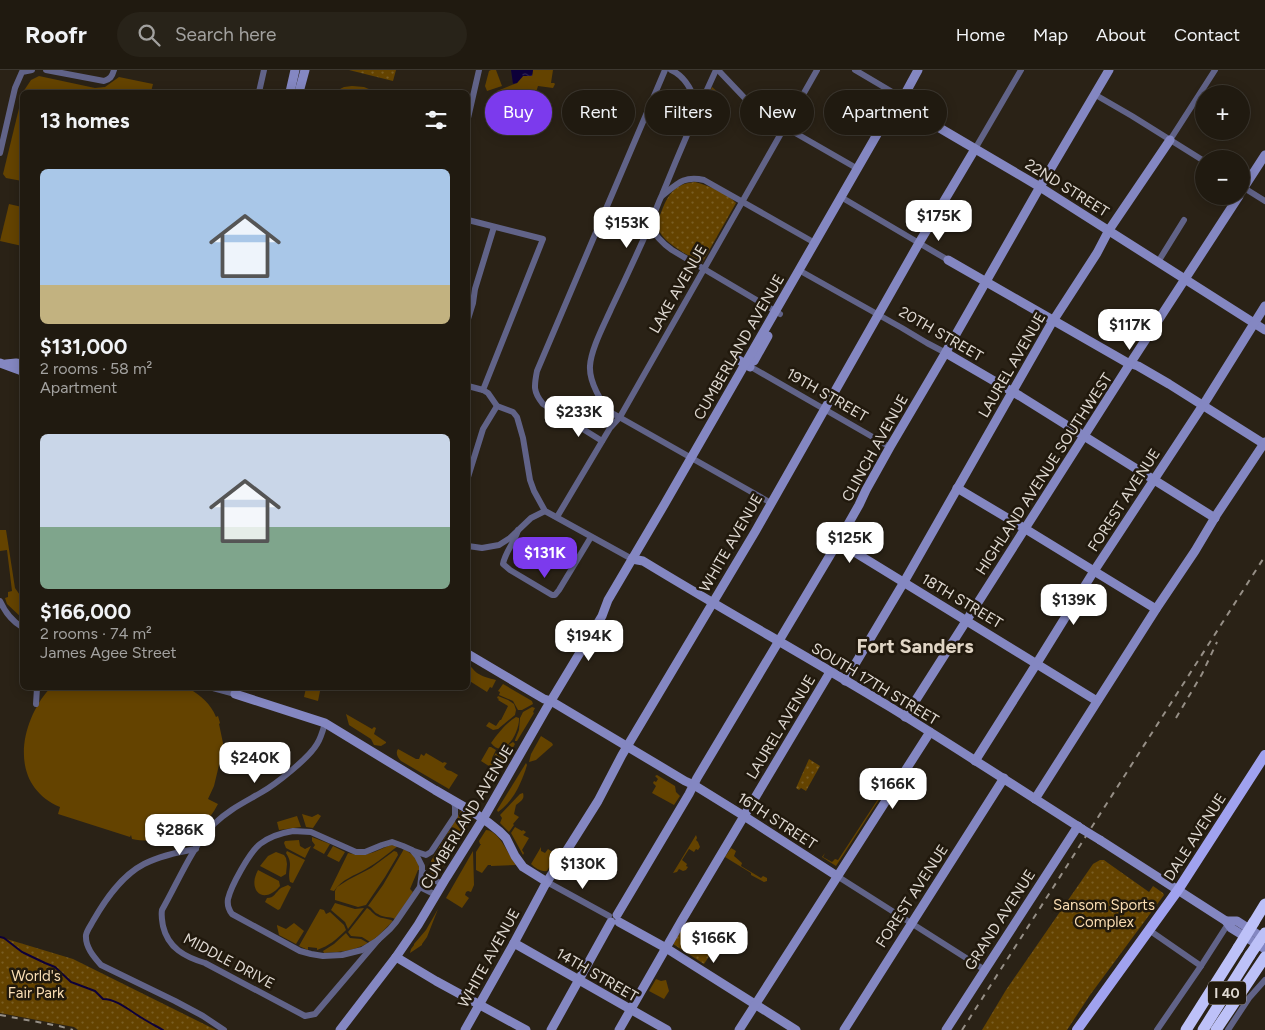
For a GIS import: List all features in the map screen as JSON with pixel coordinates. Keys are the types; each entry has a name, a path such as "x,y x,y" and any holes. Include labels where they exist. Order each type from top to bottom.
{"highway":[{"name":"I 40","path":"1186,1030 1265,904"},
{"name":"I 40","path":"1203,1030 1265,933"},
{"path":"1216,1030 1263,960"},
{"path":"1181,1030 1216,983"}],"main road":[{"name":"DALE AVENUE","path":"1077,1030 1178,890 1265,755"}],"street":[{"path":"0,153 15,88 22,72 32,70"},
{"path":"46,70 104,81 110,80 114,70"},
{"path":"259,90 264,70"},
{"path":"290,90 295,70"},
{"path":"300,90 305,70"},
{"path":"470,109 479,70"},
{"path":"602,441 543,404 537,397 534,386 537,371 666,70"},
{"path":"671,70 684,80 690,90"},
{"path":"708,90 717,70 740,94"},
{"name":"LAKE AVENUE","path":"805,90 817,70"},
{"name":"22ND STREET","path":"855,70 889,90"},
{"name":"CUMBERLAND AVENUE","path":"906,90 918,70"},
{"name":"WHITE AVENUE","path":"465,1030 548,882 598,801 627,747 771,503 919,243 1021,70"},
{"name":"CLINCH AVENUE","path":"551,1030 614,919 838,542 890,447 1109,70"},
{"name":"LAUREL AVENUE","path":"845,681 1054,320 1097,253 1109,230 1215,70"},
{"path":"1094,94 1195,155"},
{"name":"22ND STREET","path":"947,132 1040,187 1265,330"},
{"path":"687,135 650,225 597,343 590,366 593,383 608,409 771,503"},
{"name":"LAKE AVENUE","path":"557,517 610,428 620,417 779,135"},
{"path":"799,135 858,169"},
{"name":"CUMBERLAND AVENUE","path":"802,271 815,243 844,199 877,135"},
{"name":"CUMBERLAND AVENUE","path":"340,1030 418,925 483,819 605,610 613,602 745,363 778,313 883,135"},
{"path":"1250,177 1265,155"},
{"path":"661,197 686,179 697,178 704,180 815,243"},
{"path":"1250,193 1265,201"},
{"path":"844,199 1126,362 1169,384 1265,443 1035,799"},
{"name":"HIGHLAND AVENUE SOUTHWEST","path":"905,717 1233,205"},
{"path":"1158,262 1184,220"},
{"path":"470,221 543,239 483,390"},
{"path":"650,225 653,232 664,245 778,313"},
{"path":"470,313 474,289 494,227"},
{"name":"20TH STREET","path":"802,271 1012,391 1215,518"},
{"name":"FOREST AVENUE","path":"975,760 1265,306"},
{"path":"3,363 20,364"},
{"path":"3,363 20,370"},
{"name":"19TH STREET","path":"745,363 890,447"},
{"path":"470,387 488,393 497,406 513,412 517,417 523,438 530,480 545,511 635,560"},
{"path":"470,471 483,430 497,406"},
{"path":"957,488 1156,610"},
{"path":"470,546 482,548 498,545 510,538 531,518 545,511"},
{"path":"518,530 504,558 503,564 552,595 555,595 559,590 591,537"},
{"name":"18TH STREET","path":"838,542 1097,701"},
{"name":"SOUTH 17TH STREET","path":"635,560 643,561 930,732 1227,922"},
{"path":"0,601 2,607 14,623 20,626"},
{"path":"470,650 546,695 551,702"},
{"path":"470,655 551,702"},
{"name":"LAUREL AVENUE","path":"618,1030 830,672"},
{"path":"36,704 37,690"},
{"path":"220,690 325,722 474,812 503,834 523,867 666,948 796,1030"},
{"name":"16TH STREET","path":"551,702 694,785 984,970"},
{"name":"MIDDLE DRIVE","path":"325,722 318,743 309,754 264,791 229,811 209,831 196,848 162,910 161,916 164,930 169,942 183,954 194,960 206,963 305,1016 315,1014 378,940"},
{"path":"739,1030 930,732"},
{"name":"FOREST AVENUE","path":"844,1030 1004,778"},
{"path":"412,850 420,861 422,871 420,887 390,929 378,940 362,950 342,955 324,956 304,953 232,914 228,909 228,898 246,861 255,849 266,840 293,830 311,832 359,853 392,842 426,855 431,852 455,816 453,800"},
{"name":"GRAND AVENUE","path":"946,1030 1080,827"},
{"path":"196,848 160,858 144,864 133,871 105,902 86,933 88,946 93,956 101,965 203,1016 224,1030"},
{"path":"422,871 442,884"},
{"path":"420,887 436,895"},
{"path":"1227,922 1237,921 1265,939"},
{"path":"1227,922 1231,928 1265,949"},
{"path":"1157,1030 1201,966 1227,922"},
{"path":"1148,930 1201,966"},
{"name":"14TH STREET","path":"514,943 667,1030"},
{"path":"396,957 526,1030"},
{"path":"1228,1030 1265,980"}],"green space":[{"path":"349,70 396,70 393,81"},
{"path":"496,70 502,86 487,90 485,86 489,71"},
{"path":"533,70 553,70 551,83 555,84 553,88 538,86 536,90 500,90 517,83 523,76 532,76"},
{"path":"39,76 95,88 105,87 119,77 153,84 152,90 24,90 31,80"},
{"path":"344,87 364,87 371,90 338,90"},
{"path":"20,104 20,181 6,178 3,174"},
{"path":"695,182 722,193 736,203 702,263 669,243 659,231 658,226 658,220 670,194 682,185"},
{"path":"9,204 20,207 20,246 0,241"},
{"path":"0,530 6,530 15,588 20,595 20,616 7,604 5,598 8,597 8,592 12,591 7,550 0,551"},
{"path":"470,666 479,674 496,680 492,688 490,687 487,692 470,681"},
{"path":"503,684 532,701 533,704 518,710 513,701 499,695 500,692 498,691"},
{"path":"48,690 191,690 208,704 216,717 218,716 220,723 223,743 222,761 220,761 214,786 208,799 218,804 214,811 205,823 176,846 172,836 142,841 132,839 131,835 130,837 58,814 60,807 43,797 32,784 26,769 24,752 26,735 31,718 39,702"},
{"path":"306,690 320,691 318,701 304,697"},
{"path":"498,696 514,704 516,710 515,715 498,729 493,730 486,726 489,722 496,726 508,706 498,700"},
{"path":"532,707 535,708 534,713 517,741 515,741 523,712"},
{"path":"346,714 372,729 376,728 374,734 386,743 381,746 374,745 371,739 349,725"},
{"path":"516,717 519,718 519,724 514,736 506,746 501,749 496,748 491,743 502,728"},
{"path":"541,736 553,745 536,760 529,762 531,754"},
{"path":"513,742 515,744 503,765 500,768 496,767 493,760 495,754"},
{"path":"489,747 496,750 492,758 492,768 481,761"},
{"path":"398,749 416,759 419,759 421,754 424,756 426,753 443,763 447,763 444,767 458,775 449,789 401,761 397,754"},
{"path":"809,759 820,766 806,791 801,788 799,790 796,788"},
{"path":"526,763 520,785 508,803 498,812 497,810"},
{"path":"657,775 675,786 676,792 680,796 674,805 652,793 656,786 653,783 658,779 655,776"},
{"path":"879,790 884,792 836,866 822,857 825,853 823,857 832,862 835,859 838,860 882,793"},
{"path":"523,793 523,799 516,805 514,814 519,817 509,832 500,823 502,818 500,815"},
{"path":"461,811 472,818 437,876 432,874 430,872 431,861"},
{"path":"302,814 312,817 318,814 321,816 313,828 306,827"},
{"path":"297,816 301,827 279,830 277,822"},
{"path":"515,827 526,832 523,835 529,838 522,850 523,855 511,833"},
{"path":"486,830 491,831 500,839 516,865 488,865 482,873 476,870 476,852 481,844 479,841"},
{"path":"696,835 696,840 700,847 694,852 689,849 682,860 688,867 686,870 679,869 673,873"},
{"path":"312,837 330,844 324,854 313,848 315,845"},
{"path":"299,840 300,846 305,849 311,846 305,858 286,848 284,843 285,841"},
{"path":"391,845 398,846 370,867 344,881 334,891 330,890 348,853 365,855"},
{"path":"333,846 345,852 339,862 327,856"},
{"path":"541,847 541,851 545,853 548,849 554,851 556,848 559,850 547,871 538,869 531,864"},
{"path":"731,848 736,851 734,856 742,863 741,866 761,878 763,876 767,878 767,881 764,882 751,875 751,873 725,857"},
{"path":"404,849 416,857 420,870 418,870 410,889 413,892 395,919 382,916 368,906"},
{"path":"287,851 305,860 293,883 290,882 290,864"},
{"path":"394,851 398,855 366,905 358,907 335,900 337,887 371,868"},
{"path":"473,851 474,885 471,892 466,892 465,895 469,898 462,908 446,898"},
{"path":"276,852 284,855 286,858 286,874 281,877 260,866 268,856"},
{"name":"Sansom Sports Complex","path":"1104,860 1149,892 1153,886 1164,895 1090,995 1067,1030 982,1030 1006,990 1093,864"},
{"path":"258,870 279,881 280,886 274,892 268,895 258,893 254,884"},
{"path":"288,885 291,887 280,909 278,910 265,902 267,898"},
{"path":"335,903 355,909 364,908 348,929 345,922 331,910"},
{"path":"367,908 381,918 393,921 370,942 362,937 351,936 348,932"},
{"path":"320,909 324,910 326,914 330,912 344,925 346,930 325,946 317,950 317,948 308,947 308,950 299,946"},
{"path":"438,909 422,945 410,953 414,944 426,930"},
{"path":"294,923 304,931 296,944 279,935 277,926 286,929"},
{"path":"686,923 717,944 704,964 673,944"},
{"path":"346,933 350,938 361,939 368,943 341,952 324,953 323,951"},
{"name":"World's Fair Park","path":"0,937 73,959 216,1030 78,1030 74,1027 0,1013"},
{"path":"656,979 666,980 669,991 664,999 649,991"}],"water":[{"path":"511,70 533,70 532,76 523,76 517,83 513,84"}],"waterway":[{"path":"0,937 22,952 55,967 71,982 95,991 103,999 118,1003 163,1030"}],"railway":[{"path":"962,1030 1265,556"},
{"path":"1176,718 1202,674 1217,642"},
{"path":"0,1015 73,1030"}],"district":[{"name":"Fort Sanders","path":"915,646"}]}
